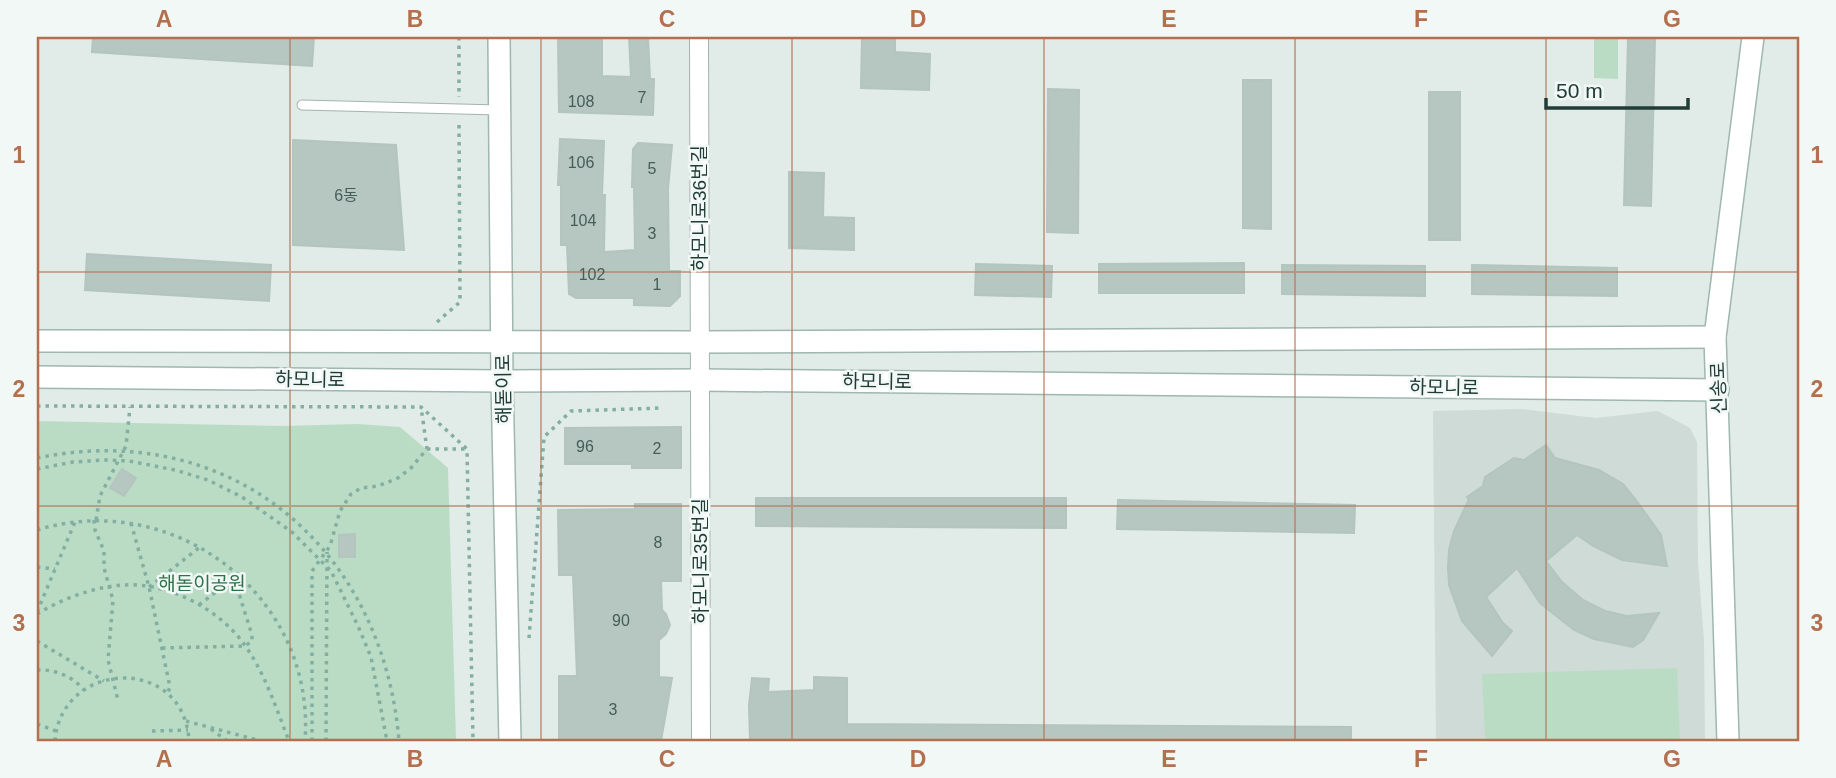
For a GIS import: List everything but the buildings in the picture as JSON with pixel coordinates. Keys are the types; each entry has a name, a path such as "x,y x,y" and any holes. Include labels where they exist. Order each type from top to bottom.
{"street":[{"name":"해돋이로","path":"499,37 502,381 510,741"},
{"name":"하모니로36번길","path":"699,37 700,380"},
{"name":"신송로","path":"1728,741 1715,337 1753,37"},
{"name":"하모니로","path":"37,341 699,342 1715,337"},
{"name":"하모니로","path":"37,377 700,380 1718,390"},
{"name":"하모니로35번길","path":"700,380 701,741"}],"lane":[{"path":"302,105 499,110"}],"path":[{"path":"459,37 459,93"},
{"path":"459,133 460,302"},
{"path":"37,406 421,407 467,449 473,741"},
{"path":"118,700 107,654 113,607 95,520 100,496 125,452 130,407"},
{"path":"326,741 327,552 340,511 351,494 361,488 378,486 398,478 411,468 426,449 421,407"},
{"path":"530,647 544,437 571,411 662,408"},
{"path":"426,449 467,449"},
{"path":"37,458 72,452 125,452 163,456 226,476 277,506 327,552 358,597 376,638 390,684 399,741"},
{"path":"37,468 73,462 121,460 186,474 208,480 242,497 292,532 326,565 358,625 371,657 387,741"},
{"path":"37,530 95,520 131,523 162,530 200,547 253,589 286,639 297,667 304,697 305,741"},
{"path":"37,613 75,522"},
{"path":"131,523 149,587 170,687 168,692"},
{"path":"149,587 200,547"},
{"path":"312,741 310,576 320,558 327,552"},
{"path":"37,567 55,569"},
{"path":"198,605 236,576"},
{"path":"162,648 245,646 253,638 236,576"},
{"path":"37,613 84,593 121,584 164,590 198,605 218,617 245,646 264,679 289,741"},
{"path":"37,641 104,681"},
{"path":"37,670 49,670 65,676 84,690"},
{"path":"55,741 60,718 67,706 84,690 104,681 134,678 168,692 177,702 186,720 189,741"},
{"path":"186,720 261,741"},
{"path":"37,724 56,731"},
{"path":"199,724 227,741"},
{"path":"152,731 188,730"}],"shaded area":[{"path":"1521,409 1595,418 1658,411 1690,428 1697,442 1698,562 1704,641 1705,741 1436,741 1433,411"}],"green space":[{"path":"1594,37 1618,37 1618,79 1594,78"},
{"name":"해돋이공원","path":"37,421 283,426 357,424 400,427 448,468 456,741 37,741"},
{"path":"1677,668 1680,741 1485,741 1482,674"}]}
